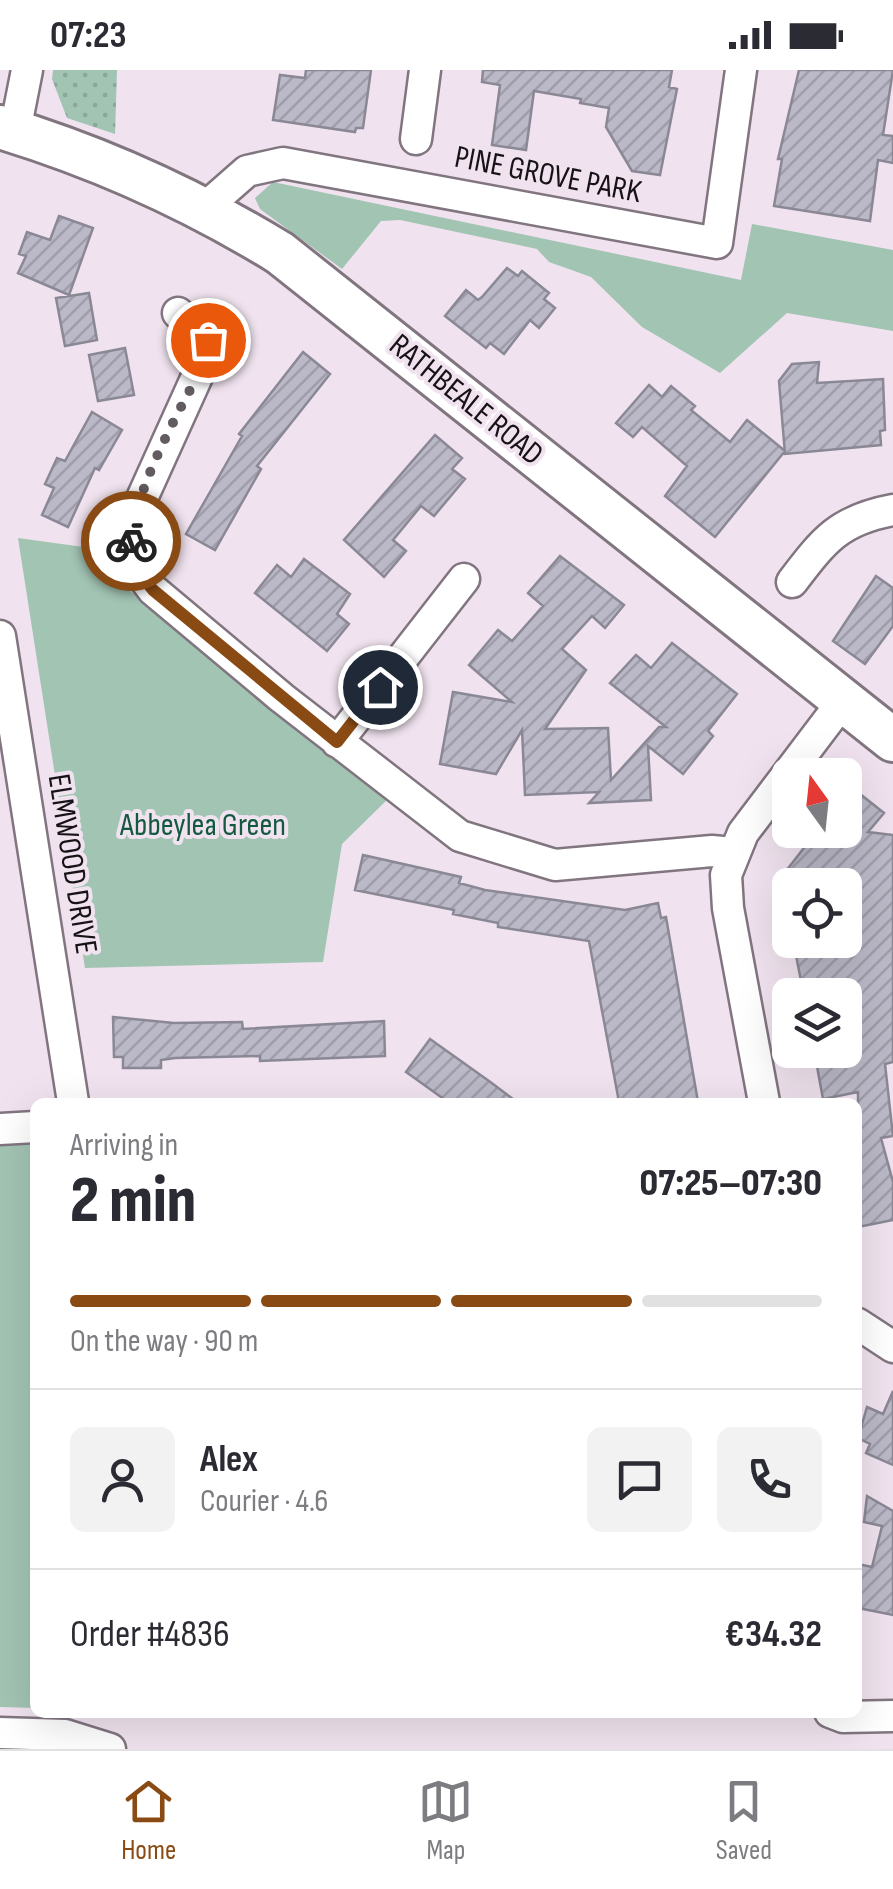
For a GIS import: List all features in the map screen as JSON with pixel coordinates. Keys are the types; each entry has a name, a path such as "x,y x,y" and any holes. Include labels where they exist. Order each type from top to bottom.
{"main road":[{"name":"RATHBEALE ROAD","path":"8,129 206,207 280,253 893,740"}],"street":[{"path":"8,129 28,70"},
{"path":"416,139 425,70"},
{"name":"PINE GROVE PARK","path":"206,207 247,171 284,162 717,244 740,70"},
{"path":"178,313 208,340 209,350 134,516 131,545 136,569 153,590 337,742 410,792 460,836 554,865 712,851 733,854"},
{"path":"792,582 824,540 860,516 893,510"},
{"path":"337,742 464,579"},
{"name":"ELMWOOD DRIVE","path":"0,636 71,1098"},
{"path":"763,1098 728,908 726,875 733,854 842,701"},
{"path":"0,1129 30,1128"},
{"path":"862,1327 893,1347"},
{"path":"862,1715 893,1716"},
{"path":"0,1734 65,1735 110,1749"}],"green space":[{"path":"53,70 117,70 115,134 67,118 52,79"},
{"path":"273,182 741,280 752,224 893,250 893,331 787,313 720,373 642,327 591,277 549,262 537,249 400,220 381,221 342,269 260,209 255,198"},
{"name":"Abbeylea Green","path":"18,538 98,549 121,584 391,796 342,844 323,962 85,968"},
{"path":"30,1130 30,1708 0,1707 0,1132"}],"building":[{"path":"306,70 371,70 363,128 356,128 355,132 273,120 280,75 305,78"},
{"path":"483,70 672,70 669,87 677,89 660,175 632,171 606,127 609,108 580,103 581,99 534,91 526,150 492,145 500,85 482,82"},
{"path":"799,70 893,70 883,135 893,136 893,163 878,160 870,221 774,206 782,159 778,159"},
{"path":"59,216 93,228 69,295 18,273 26,256 19,254 27,232 50,240"},
{"path":"507,268 518,276 522,271 549,293 544,299 555,308 539,328 530,320 504,354 490,343 486,348 445,316 466,290 478,300"},
{"path":"89,293 97,340 65,346 56,298"},
{"path":"125,348 134,395 98,401 89,355"},
{"path":"303,352 330,374 257,466 261,469 215,550 186,534 242,436 239,434"},
{"path":"819,362 817,383 883,379 885,430 880,431 881,445 785,454 779,381 792,364"},
{"path":"649,385 662,397 671,386 695,406 691,410 730,442 747,420 785,451 715,537 665,496 687,466 642,427 633,437 616,423"},
{"path":"92,412 122,430 99,470 95,468 68,527 42,515 54,488 45,484 57,458 65,461"},
{"path":"435,435 462,458 452,469 465,479 434,516 421,506 393,540 406,551 384,577 344,540"},
{"path":"560,556 624,605 605,628 592,616 562,649 586,670 545,729 608,728 611,780 659,727 666,727 610,683 636,655 651,668 672,643 737,694 708,731 713,736 683,774 648,746 651,800 589,803 599,792 525,795 522,730 496,774 440,764 453,692 512,702 469,665 498,630 512,641 543,606 528,593"},
{"path":"304,559 350,594 337,614 349,624 327,651 255,593 277,565 291,577"},
{"path":"876,576 893,588 893,626 865,664 833,641"},
{"path":"862,796 884,813 868,832 893,835 893,1062 885,1064 893,1136 881,1138 893,1182 893,1220 862,1226 862,1098 858,1098 858,1092 823,1098 817,1068 862,1068 862,978 800,978 797,958 862,958 862,868 788,868 804,848 862,848"},
{"path":"363,855 461,877 459,883 485,890 625,910 658,903 661,918 666,917 697,1098 618,1098 589,941 498,927 498,923 453,914 454,910 355,890"},
{"path":"113,1017 174,1023 242,1022 243,1029 384,1021 385,1056 260,1061 260,1056 175,1058 161,1060 161,1068 123,1068 123,1057 114,1057"},
{"path":"430,1039 511,1098 442,1098 406,1072"},
{"path":"893,1391 893,1465 866,1453 870,1444 862,1440 867,1407 883,1414"},
{"path":"867,1496 893,1511 893,1615 862,1609 862,1565 872,1567 882,1526 864,1522"}],"way so far":[{"path":"131,541 134,516 182,404 206,361 208,340"}],"route":[{"path":"131,541 136,569 153,590 337,742 380,687"}]}
